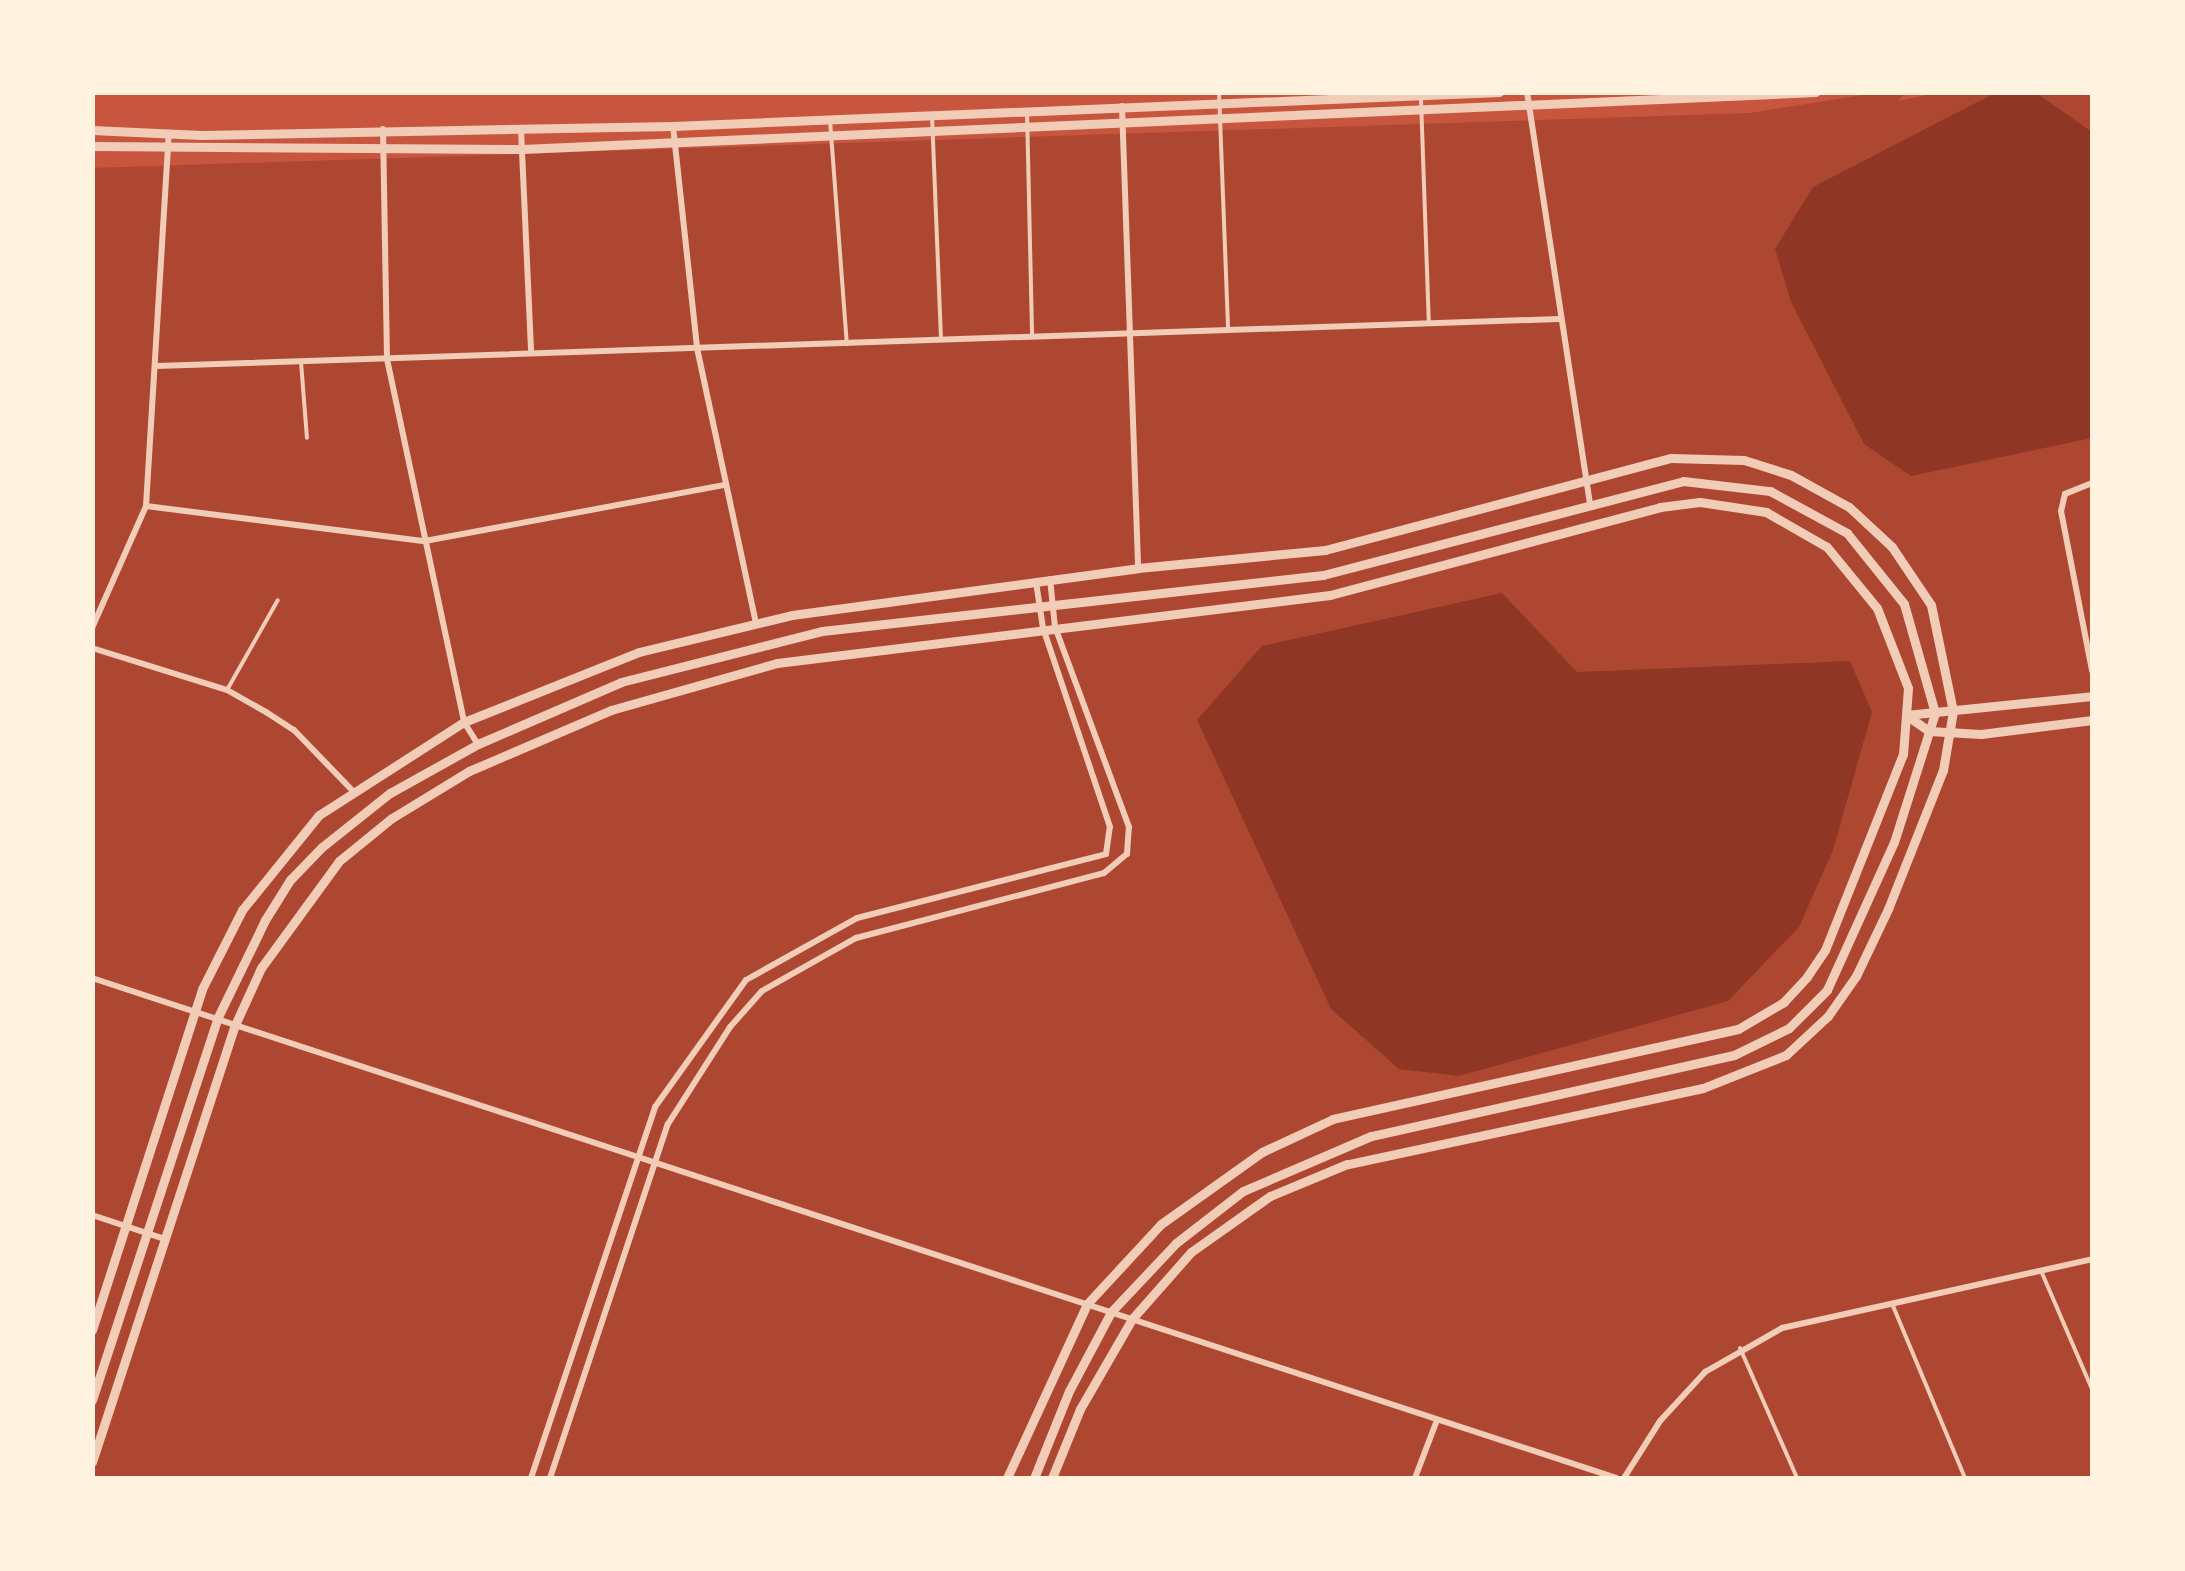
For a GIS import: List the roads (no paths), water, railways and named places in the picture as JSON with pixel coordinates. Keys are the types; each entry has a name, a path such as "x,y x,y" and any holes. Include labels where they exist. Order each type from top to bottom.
{"street":[{"path":"92,130 672,126 1122,106 1220,97 1499,92"},
{"path":"1526,92 1583,483 1590,502"},
{"path":"92,146 522,149 676,138 1816,92"},
{"path":"1406,94 1406,108"},
{"path":"1122,106 1138,568"},
{"path":"672,126 697,348 756,623"},
{"path":"521,127 531,353"},
{"path":"383,129 387,147 387,359 464,722 478,744"},
{"path":"92,628 146,506 169,132"},
{"path":"156,366 1558,320"},
{"path":"92,1330 195,1012 242,910 294,842 351,790 464,722 640,652 756,623 1050,579 1326,550 1671,458 1709,457 1760,465 1827,492 1871,525 1921,588 1940,638 1953,711 1943,770 1863,964 1828,1016 1786,1055 1703,1088 1347,1164 1305,1180 1191,1252 1132,1319 1080,1409 1052,1478"},
{"path":"92,1400 217,1018 290,880 390,793 478,744 620,682 822,631 1322,575 1590,502 1683,481 1725,481 1812,509 1876,564 1904,604 1936,713 1894,842 1843,963 1789,1028 1734,1055 1372,1136 1286,1167 1208,1216 1111,1312 1069,1391 1034,1478"},
{"path":"2092,483 2065,494 2061,510 2092,671"},
{"path":"146,506 424,541 725,485"},
{"path":"92,1462 235,1025 278,936 339,861 424,796 500,754 611,710 730,674 834,652 1330,595 1660,507 1738,506 1800,527 1854,573 1893,637 1908,688 1903,754 1824,950 1784,1002 1708,1039 1333,1119 1262,1152 1186,1202 1087,1304 1008,1478"},
{"path":"550,1478 668,1124 730,1027 762,991 802,964 908,921 1104,873 1127,854 1128,827 1055,626 1050,579"},
{"path":"531,1478 656,1106 699,1036 746,980 786,952 857,918 1106,854 1110,827 1043,628 1036,581"},
{"path":"92,648 227,690 294,730 351,790"},
{"path":"1906,715 2092,696"},
{"path":"1906,715 1929,732 2092,720"},
{"path":"93,979 1616,1478"},
{"path":"92,1215 165,1238"},
{"path":"1624,1478 1681,1396 1740,1348 1815,1318 1894,1306 2092,1259"},
{"path":"1415,1478 1437,1420"}],"lane":[{"path":"1421,96 1428,324"},
{"path":"1220,97 1228,330"},
{"path":"1026,110 1032,336"},
{"path":"932,114 940,340"},
{"path":"830,120 847,344"},
{"path":"301,362 307,438"},
{"path":"227,690 278,600"},
{"path":"2042,1273 2092,1389"},
{"path":"1894,1306 1966,1478"},
{"path":"1740,1348 1797,1478"}]}
